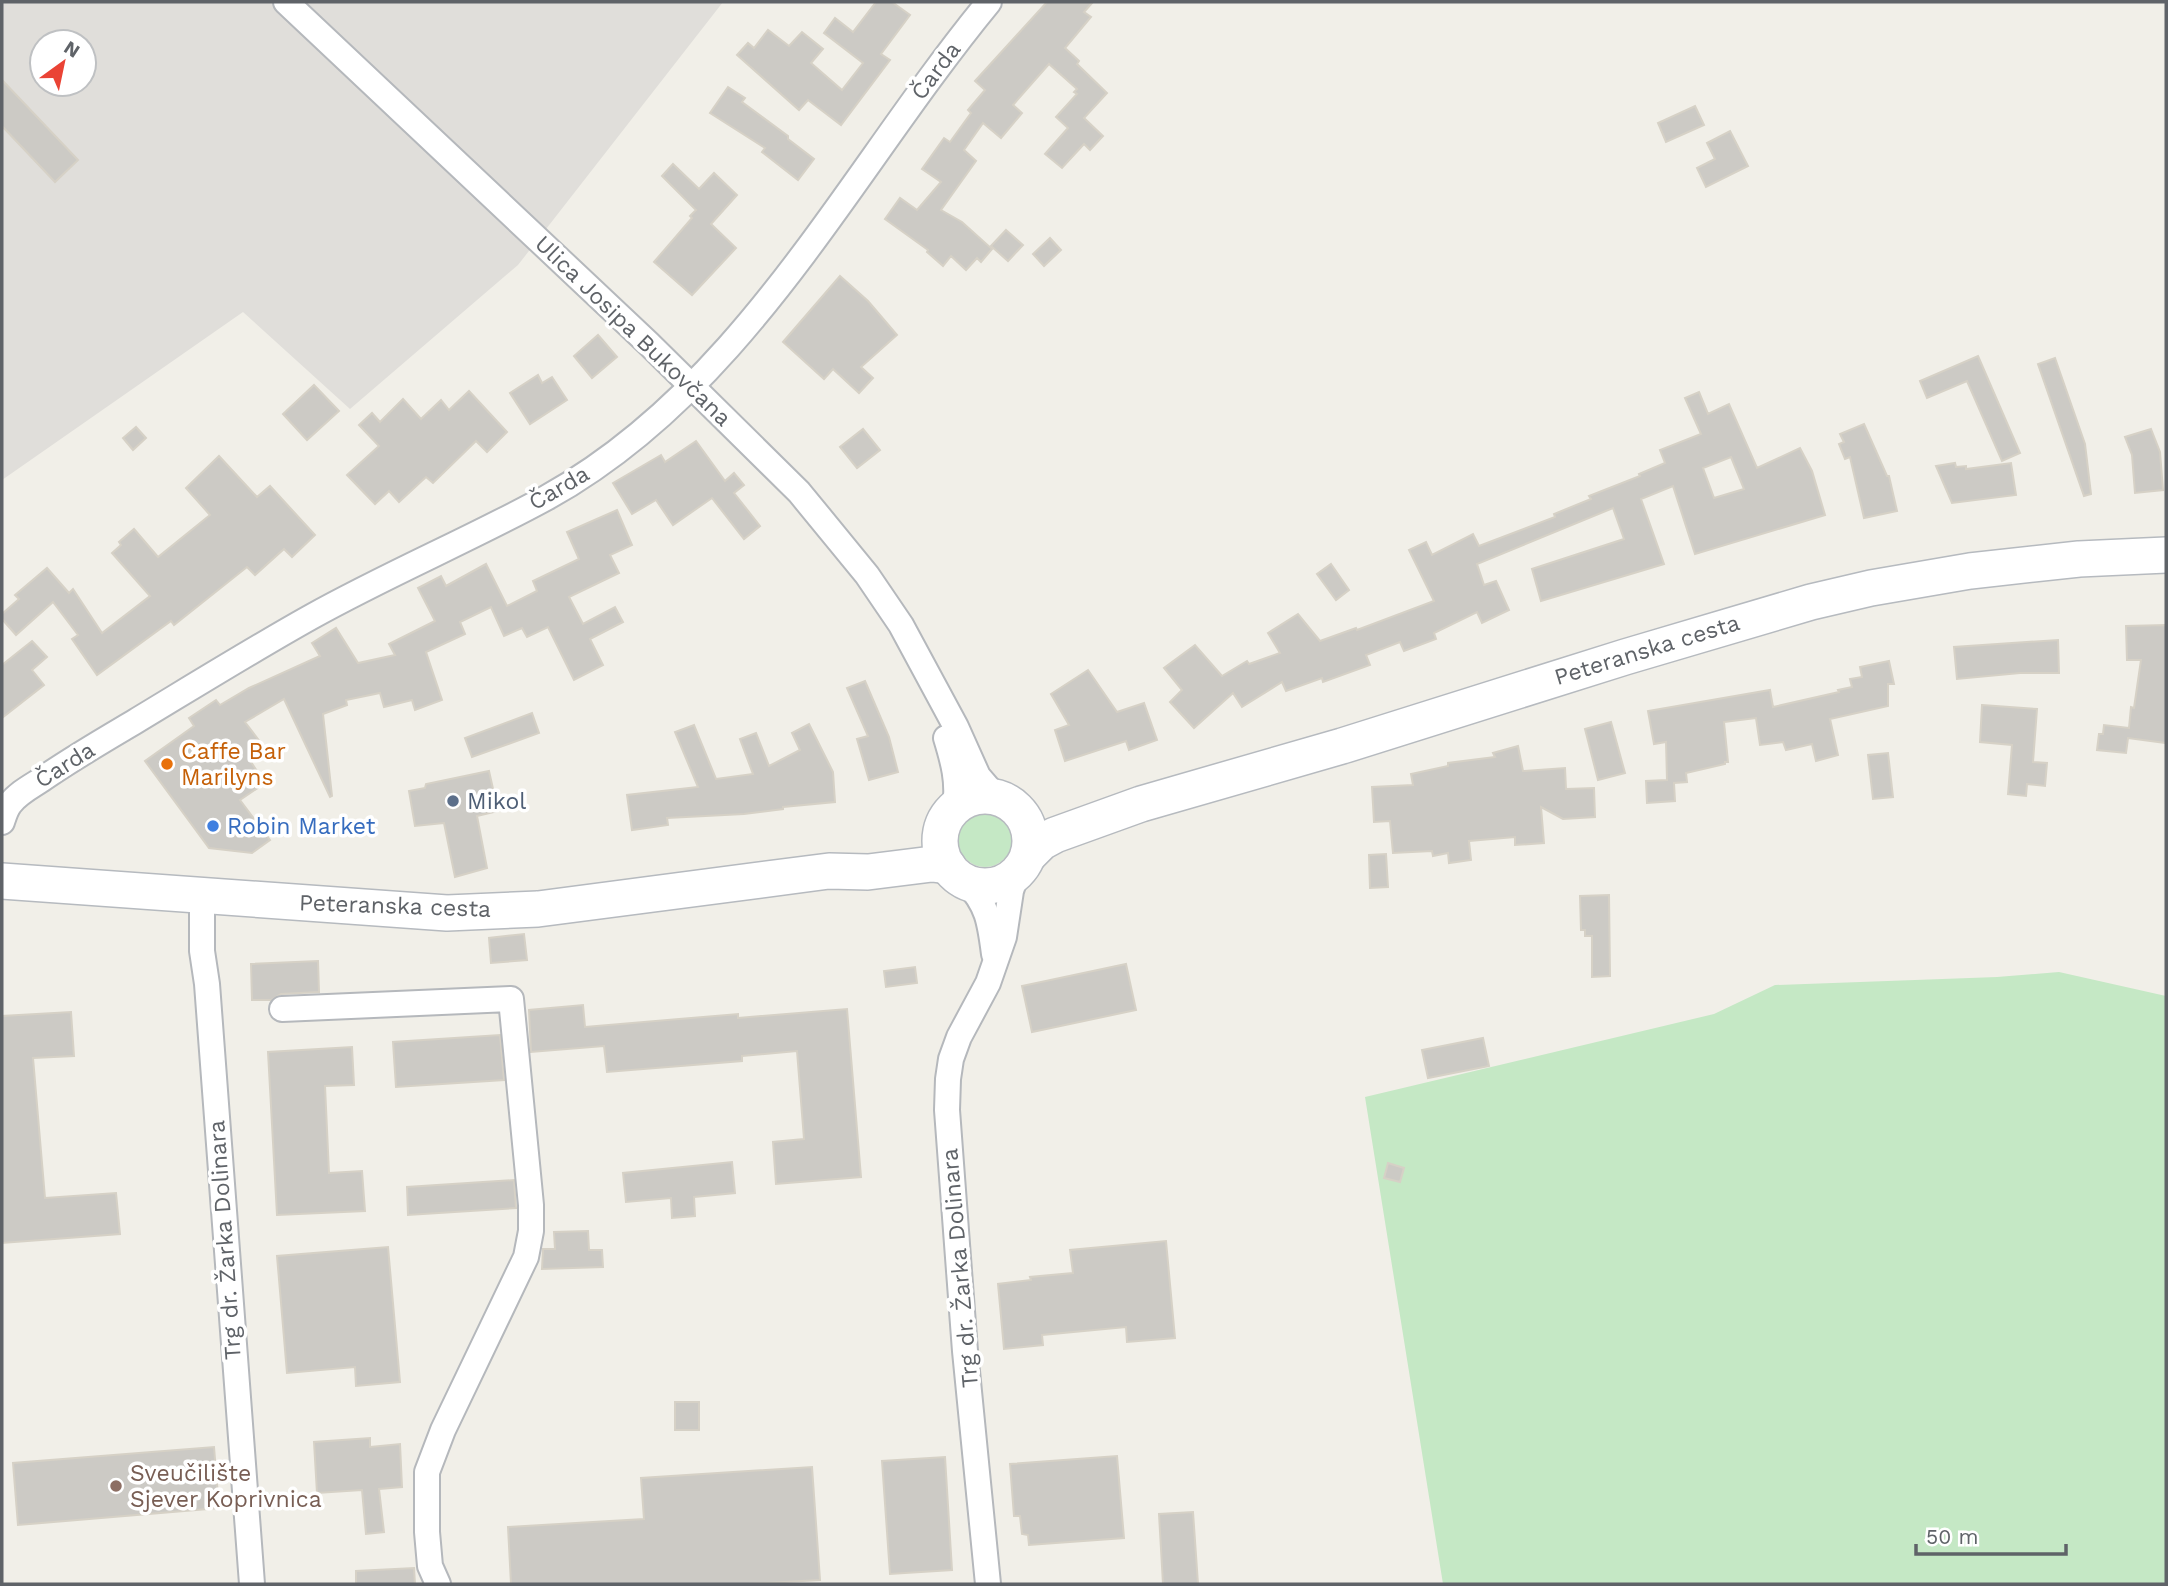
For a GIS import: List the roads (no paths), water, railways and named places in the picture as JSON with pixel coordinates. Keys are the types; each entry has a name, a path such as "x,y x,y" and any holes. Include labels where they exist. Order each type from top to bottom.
{"main road":[{"name":"Peteranska cesta","path":"1022,864 1042,842 1055,835 1140,804 1342,746 1637,653 1811,602 1871,588 1970,571 2079,559 2166,555"},
{"path":"982,796 1007,803 1025,819 1029,831 1030,844 1022,864 1006,881 993,885 979,885 957,874 940,844 948,819 968,799 982,796"},
{"name":"Peteranska cesta","path":"1007,803 1035,815 1063,815 1140,804"},
{"name":"Peteranska cesta","path":"829,871 931,837 948,819"},
{"name":"Peteranska cesta","path":"2,881 447,913 538,909 829,871 868,872 932,864 957,874"}],"street":[{"name":"Ulica Josipa Bukovčana","path":"286,2 649,344 799,492 867,575 901,625 956,727 978,776 1007,803"},
{"name":"Čarda","path":"2,822 10,803 24,790 61,766 312,616 546,498 594,469 652,425 722,356 773,292 923,87 989,2"},
{"name":"Ulica Josipa Bukovčana","path":"938,696 958,789 948,819"},
{"name":"Trg dr. Žarka Dolinara","path":"988,1584 965,1351 947,1110 948,1079 951,1059 959,1037 981,999 1004,937 1011,891 1022,864"},
{"name":"Trg dr. Žarka Dolinara","path":"957,874 984,904 990,922 995,961"},
{"name":"Trg dr. Žarka Dolinara","path":"202,895 202,951 207,984 252,1584"},
{"path":"282,1009 512,999 531,1205 531,1231 526,1257 443,1430 427,1472 430,1566 438,1584"}],"place":[{"name":"Caffe Bar Marilyns","path":"167,764"},
{"name":"Mikol","path":"453,801"},
{"name":"Robin Market","path":"213,826"},
{"name":"Sveučilište Sjever Koprivnica","path":"116,1486"}]}
